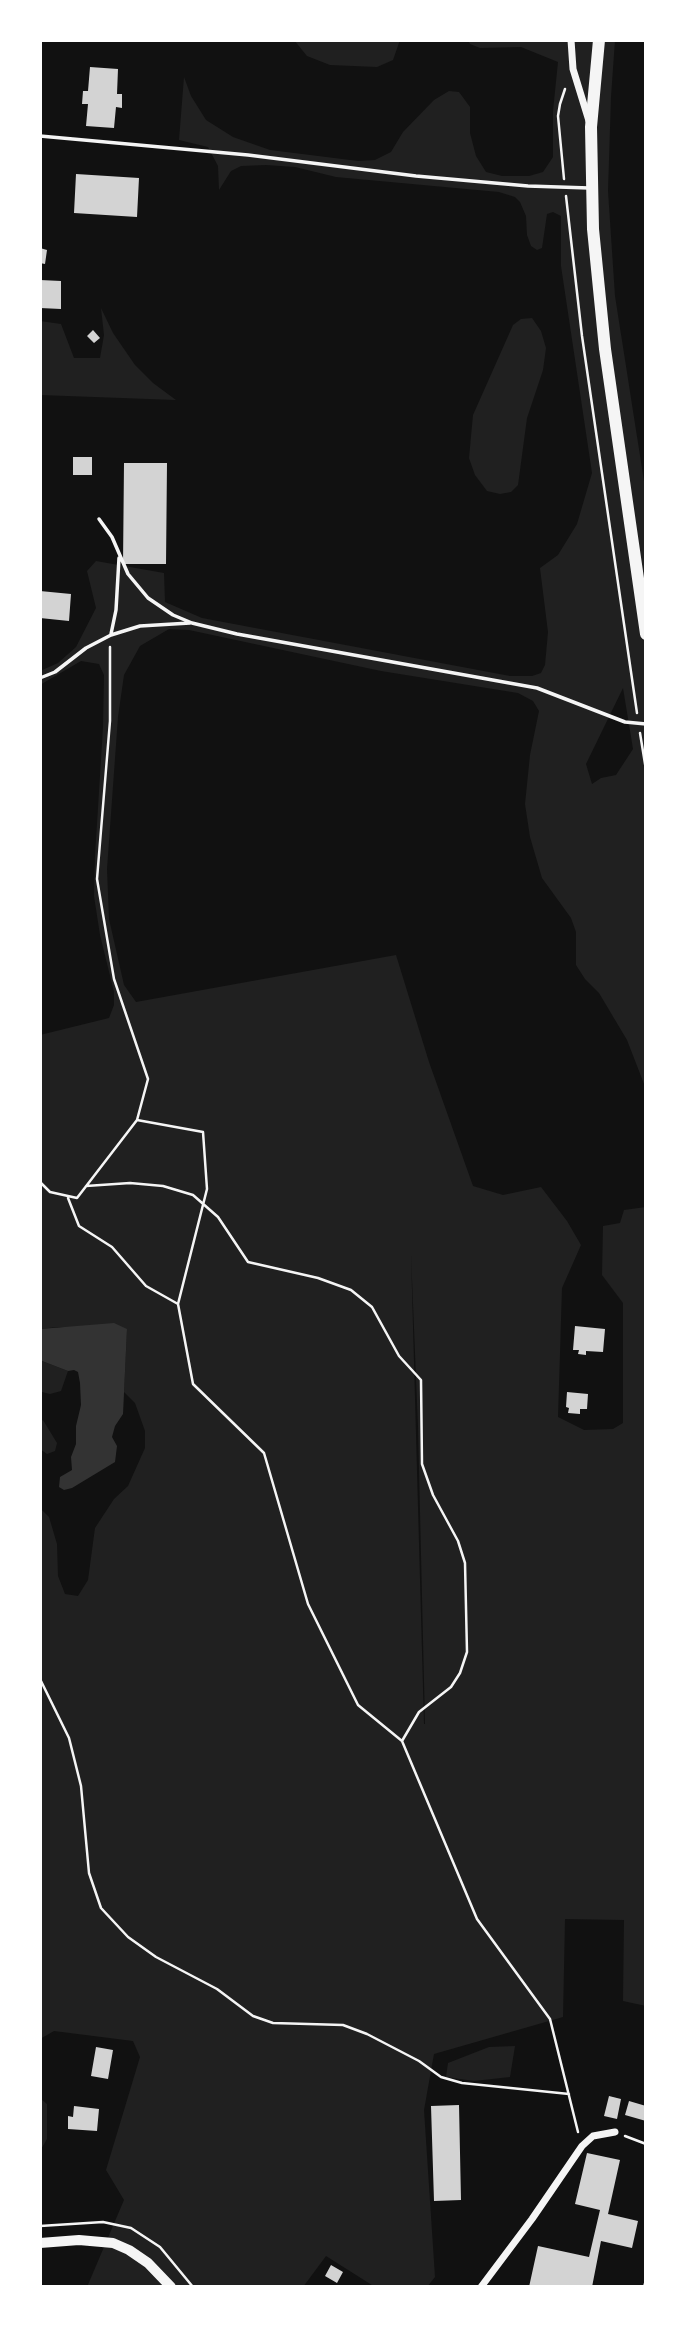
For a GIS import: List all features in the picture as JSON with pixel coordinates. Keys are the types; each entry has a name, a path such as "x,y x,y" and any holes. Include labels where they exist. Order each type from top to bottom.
{"main road":[{"path":"599,40 591,127 591,188 602,323 646,634"},
{"path":"40,2243 79,2240 113,2243 148,2263 171,2287"}],"street":[{"path":"570,40 573,69 591,127"},
{"path":"481,2287 582,2146 593,2136 615,2132"}],"lane":[{"path":"40,136 248,155 416,176 591,188"},
{"path":"99,519 112,537 128,574 148,597 173,615 237,634 537,688 618,719 646,724"},
{"path":"111,635 116,610 119,556"},
{"path":"40,678 55,672 86,648 111,635 140,626 192,622"}],"path":[{"path":"573,69 558,116 565,188 582,336 646,770"},
{"path":"40,1182 50,1192 78,1198 137,1120 148,1079 114,979 97,879 110,722 111,635"},
{"path":"137,1120 203,1132 207,1189 178,1304 193,1384 264,1453 307,1604 358,1704 402,1741 477,1919 550,2019 582,2146"},
{"path":"86,1186 130,1183 163,1186 193,1195 218,1217 248,1262 318,1278 351,1290 372,1307 399,1356 421,1380 422,1464 433,1495 458,1541 465,1563 467,1651 460,1673 451,1686 419,1713 402,1741"},
{"path":"67,1197 79,1226 111,1247 146,1286 178,1304"},
{"path":"40,1679 69,1738 78,1774 89,1873 101,1908 128,1937 156,1957 217,1989 253,2016 273,2023 343,2025 367,2034 419,2061 441,2077 463,2083 569,2094"},
{"path":"615,2132 646,2144"},
{"path":"644,2287 646,2280"}],"shaded area":[{"path":"294,40 400,40 393,60 377,67 330,65 307,56"},
{"path":"468,40 615,40 608,191 615,296 646,494 646,1089 627,1040 599,993 576,965 576,932 571,918 542,878 530,837 525,804 530,755 539,711 533,701 518,693 381,671 189,630 169,629 140,646 124,675 118,717 107,869 109,919 124,985 136,1002 396,955 429,1062 473,1186 503,1195 541,1187 567,1221 581,1245 562,1288 558,1417 584,1430 613,1429 623,1423 623,1303 602,1275 603,1226 620,1223 624,1210 646,1207 646,2006 623,2001 624,1920 565,1919 563,2017 434,2054 424,2110 435,2277 427,2287 375,2287 326,2256 303,2287 87,2287 124,2200 106,2170 140,2057 133,2041 54,2031 40,2039 40,1508 49,1517 57,1544 58,1576 65,1594 78,1596 88,1580 95,1528 114,1499 128,1486 145,1448 145,1431 135,1403 124,1392 127,1329 40,1329 40,1035 109,1018 114,1005 114,992 94,896 104,675 99,664 81,661 40,685 40,671 58,663 76,647 96,608 87,571 96,561 164,573 165,602 202,618 510,676 532,676 541,673 545,665 548,632 540,568 558,555 577,524 592,473 561,266 561,216 553,212 547,214 542,248 537,250 531,246 527,235 526,216 520,202 515,197 499,192 336,177 295,167 266,165 241,166 231,171 219,190 218,166 208,147 179,140 184,77 191,96 206,120 233,137 270,150 358,161 375,160 391,152 403,132 434,100 449,91 459,92 470,107 470,133 476,156 486,172 502,176 529,176 543,172 553,157 553,111 558,62 521,47 480,48 470,44","holes":["623,688 633,749 616,775 601,778 592,784 586,764","411,1254 418,1427 425,1724 424,1724"]},
{"path":"101,308 113,333 135,365 176,400 40,395 40,321 61,324 74,358 100,358 104,335"},
{"path":"532,318 541,331 546,348 543,370 527,418 518,485 511,492 500,494 487,491 475,475 469,458 473,415 513,325 521,319"},
{"path":"114,1323 127,1329 123,1414 112,1437 117,1446 115,1462 64,1490 59,1487 60,1477 72,1470 71,1457 76,1444 76,1426 81,1405 80,1383 78,1372 42,1361 40,1329"},
{"path":"42,1361 68,1371 61,1391 50,1394 42,1392"},
{"path":"43,1420 57,1443 55,1451 47,1454 40,1449 40,1421"},
{"path":"515,2046 510,2077 474,2081 446,2077 448,2063 489,2047"},
{"path":"40,2098 47,2104 47,2139 40,2151"}],"building":[{"path":"90,67 118,69 117,94 122,94 122,108 116,107 114,128 86,126 88,104 82,104 83,91 88,91"},
{"path":"76,174 139,178 137,217 74,213"},
{"path":"40,248 47,250 45,264 40,263"},
{"path":"40,280 61,281 61,309 40,308"},
{"path":"93,330 100,338 94,343 87,336"},
{"path":"73,457 92,457 92,475 73,475"},
{"path":"124,463 167,463 166,564 123,564"},
{"path":"40,591 71,594 69,621 40,618"},
{"path":"575,1326 605,1329 603,1352 586,1351 586,1355 578,1354 579,1350 573,1350"},
{"path":"567,1392 588,1394 587,1409 580,1409 580,1414 568,1413"},
{"path":"96,2047 113,2050 108,2079 91,2076"},
{"path":"609,2096 621,2099 617,2119 604,2116"},
{"path":"629,2101 646,2106 646,2121 625,2115"},
{"path":"459,2105 461,2200 434,2201 431,2106"},
{"path":"74,2106 99,2109 97,2131 68,2129 68,2116 73,2117"},
{"path":"587,2153 620,2160 608,2214 638,2221 632,2248 601,2241 592,2287 529,2287 538,2246 589,2257 600,2210 575,2204"},
{"path":"331,2265 343,2272 337,2283 325,2276"}]}
